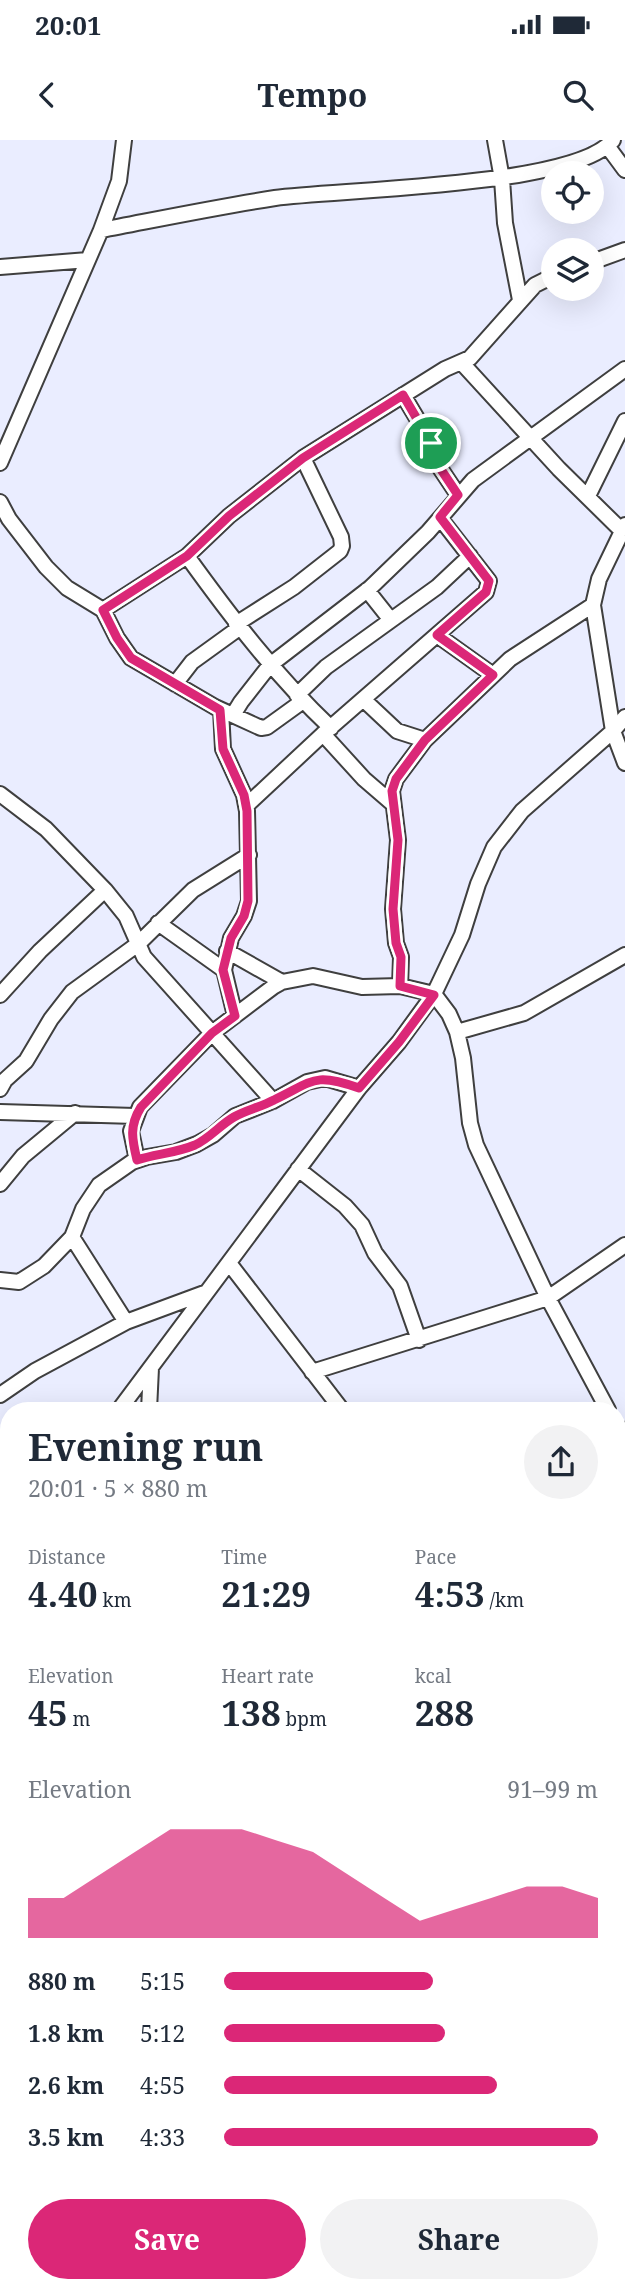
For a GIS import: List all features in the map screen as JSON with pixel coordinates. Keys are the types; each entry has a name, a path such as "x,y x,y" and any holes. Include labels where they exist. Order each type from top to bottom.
{"street":[{"path":"0,463 102,229 119,181 124,140"},
{"path":"495,140 502,179 505,223 520,300"},
{"path":"102,229 276,198 502,179 579,161 610,144 625,170"},
{"path":"604,258 625,250"},
{"path":"0,267 88,260"},
{"path":"103,610 187,556 229,516 303,458 403,395 470,358 515,311 520,300 541,282"},
{"path":"461,362 530,438 623,527 598,579 593,606 613,731 625,763"},
{"path":"235,1016 223,970 226,951 244,916 248,901 249,855 244,795 223,749 227,713 241,702 270,665 367,590 409,552 473,480 625,369"},
{"path":"403,395 431,443 440,468 458,495"},
{"path":"588,496 624,424"},
{"path":"175,684 192,662 340,551 341,537 303,458"},
{"path":"0,502 9,519 66,588 103,610 131,658 227,713 265,728 300,698 326,667 436,587 470,556"},
{"path":"246,806 486,592 489,581 440,517"},
{"path":"187,556 238,626 327,731 363,779 393,804"},
{"path":"367,590 390,620"},
{"path":"400,986 401,957 396,943 393,909 398,840 392,791 396,779 425,740 510,659 593,606"},
{"path":"437,635 493,675"},
{"path":"364,700 397,731 425,740"},
{"path":"125,1402 359,1088 399,1042 434,995 462,935 478,884 494,847 522,810 613,731 625,717"},
{"path":"0,794 46,829 105,890 126,916 144,957 273,1101"},
{"path":"0,1089 5,1080 26,1061 64,1001 138,944 193,890 249,855"},
{"path":"0,995 40,951 105,890"},
{"path":"158,923 223,970"},
{"path":"226,951 282,982"},
{"path":"457,1032 524,1013 625,955"},
{"path":"137,1160 131,1131 141,1107 212,1033 282,982 313,976 362,987 400,986 434,995 449,1014 457,1032 463,1058 470,1123 476,1145 548,1298 604,1402"},
{"path":"0,1280 12,1283 28,1278 44,1266 72,1237 93,1192 116,1172 137,1160 176,1152 197,1144 213,1135 235,1116 273,1101 307,1082 325,1079 359,1088"},
{"path":"0,1112 135,1116"},
{"path":"0,1184 23,1156 75,1113"},
{"path":"298,1170 345,1206 362,1225 375,1253 400,1286 419,1340"},
{"path":"72,1237 126,1322"},
{"path":"312,1372 548,1298 625,1245"},
{"path":"229,1263 336,1402"},
{"path":"0,1395 35,1371 126,1322 207,1292"},
{"path":"149,1402 151,1367"}],"route":[{"path":"403,395 431,443 440,468 458,495 440,517 489,581 486,592 437,635 493,675 425,740 396,779 392,791 398,840 393,909 396,943 402,963 400,986 434,995 399,1042 359,1088 325,1079 307,1082 273,1101 235,1116 213,1135 197,1144 176,1152 137,1160 131,1131 141,1107 212,1033 235,1016 223,970 226,951 244,916 248,901 247,811 244,795 223,749 220,710 131,658 123,649 103,610 187,556 229,516 303,458 403,395"}]}
